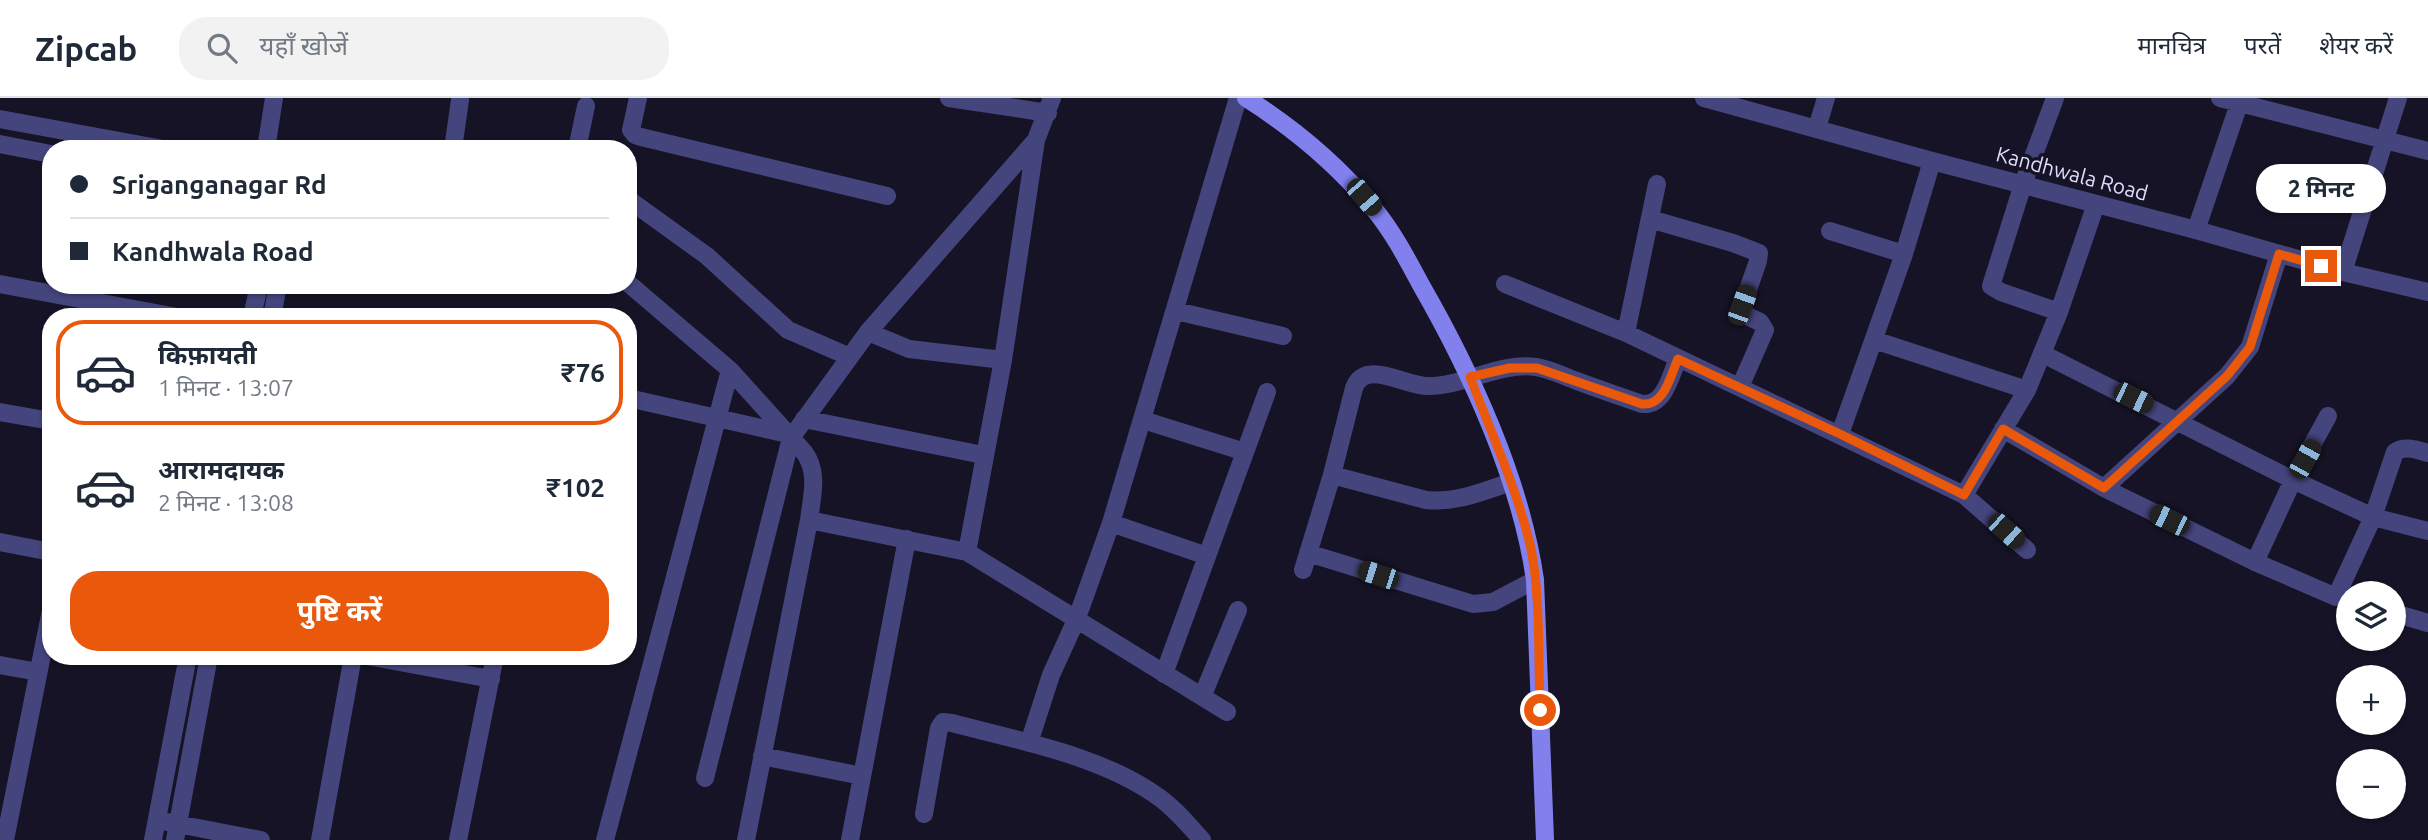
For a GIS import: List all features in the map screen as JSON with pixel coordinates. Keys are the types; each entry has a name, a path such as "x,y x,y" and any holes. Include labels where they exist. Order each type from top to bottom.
{"main road":[{"path":"1247,98 1289,125 1325,156 1376,211 1398,244 1470,377 1511,482 1530,545 1535,580 1545,840"}],"street":[{"path":"267,140 274,98"},
{"path":"638,98 631,130 635,135 887,197"},
{"path":"949,98 1050,106 1036,140 1003,360 967,552"},
{"path":"1029,743 1051,675 1077,618 1111,523 1238,98"},
{"name":"Kandhwala Road","path":"1704,98 2343,272 2428,292"},
{"path":"1816,128 1826,98"},
{"path":"2055,98 2023,184 1991,286 2059,312"},
{"path":"2220,98 2240,100 2428,151"},
{"path":"2343,272 2398,98"},
{"path":"454,140 460,100"},
{"path":"2196,230 2240,100"},
{"path":"579,140 586,106"},
{"path":"0,119 107,140"},
{"path":"705,778 790,436 869,332 1036,140"},
{"path":"0,144 42,152"},
{"path":"1840,434 1904,254 1932,161"},
{"path":"1626,333 1657,184"},
{"path":"1964,495 2027,390 2059,312 2096,204"},
{"path":"637,205 707,256 788,330 850,356"},
{"path":"1650,219 1759,253 1741,310 1743,314 1760,322 1765,330 1740,387"},
{"path":"1830,231 1904,254"},
{"path":"2104,488 2227,376 2250,347 2279,254"},
{"path":"0,284 97,308"},
{"path":"1505,284 1626,333 1964,495 2027,550"},
{"path":"637,291 730,370 790,436 811,462 814,473 809,520 746,840"},
{"path":"1176,311 1283,336"},
{"path":"869,332 909,349 1003,360"},
{"path":"1874,340 2027,390"},
{"path":"2043,354 2293,480 2373,517 2428,531"},
{"path":"1535,580 1493,602 1473,604 1305,561 1332,475 1357,380 1363,375 1374,373 1414,385 1427,386 1510,368 1537,368 1650,405 1658,401 1678,359"},
{"path":"605,840 730,370"},
{"path":"1164,674 1267,392"},
{"path":"637,400 790,436"},
{"path":"0,412 42,419"},
{"path":"2255,562 2293,480 2328,416"},
{"path":"804,419 984,455"},
{"path":"1143,420 1245,452"},
{"path":"2003,429 2104,488 2255,562 2336,596"},
{"path":"2349,581 2395,452 2400,448 2407,448 2428,453"},
{"path":"1332,475 1426,500 1441,501 1467,497 1511,482"},
{"path":"809,520 967,552 1227,712"},
{"path":"1111,523 1207,556"},
{"path":"850,840 906,539"},
{"path":"0,542 42,550"},
{"path":"1202,696 1238,610"},
{"path":"2406,617 2428,623"},
{"path":"5,840 6,801 42,654"},
{"path":"0,665 38,673"},
{"path":"153,840 186,665"},
{"path":"176,832 207,665"},
{"path":"320,840 351,665"},
{"path":"416,665 491,679"},
{"path":"458,840 493,665"},
{"path":"924,814 937,736 943,722 1029,743 1096,765 1147,789 1174,809 1202,840"},
{"path":"762,756 862,776"},
{"path":"157,821 176,832 261,840"}],"route":[{"path":"1540,710 1535,580 1530,545 1511,482 1470,377 1510,368 1537,368 1650,405 1658,401 1678,359 1964,495 2003,429 2104,488 2238,364 2250,347 2279,254 2321,266"}]}
